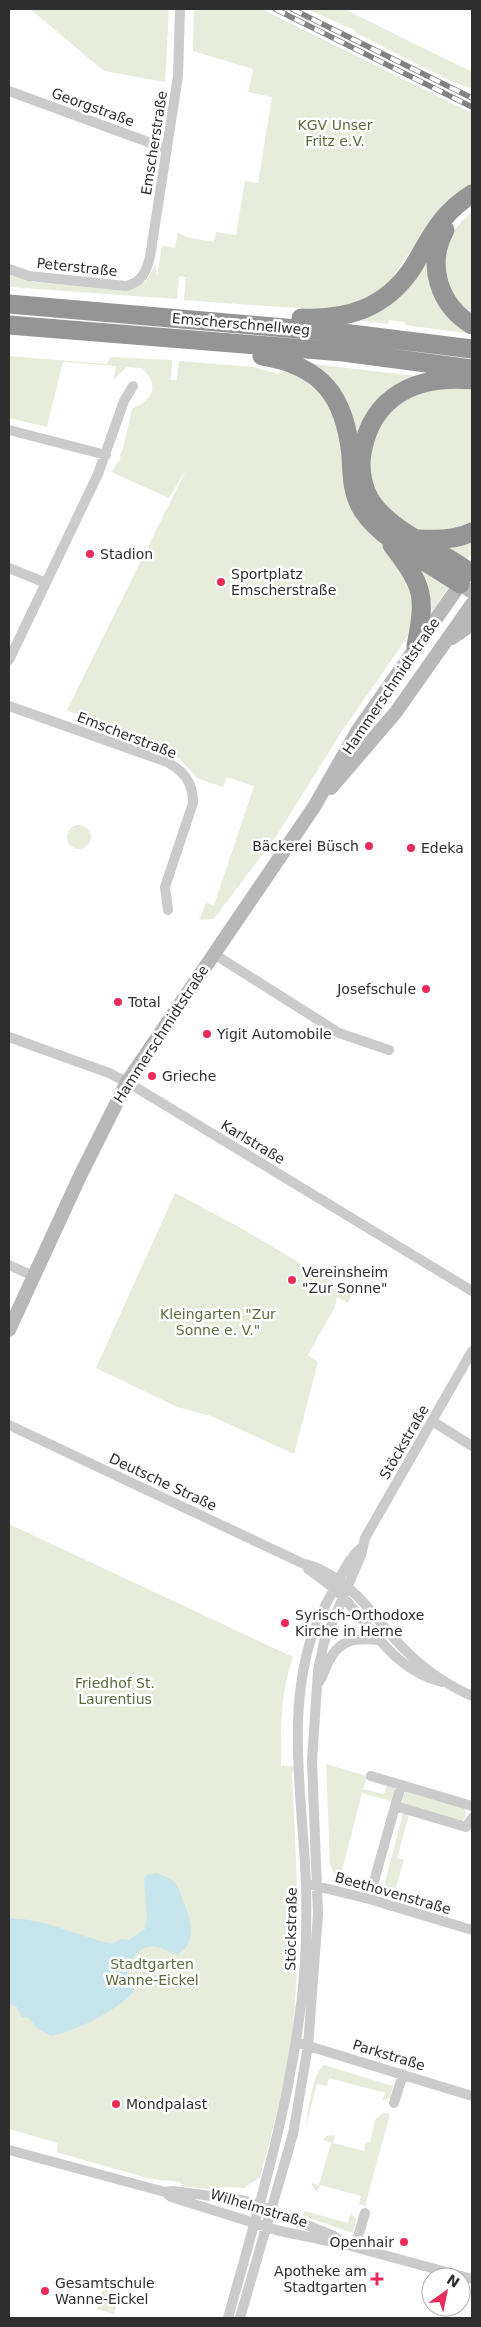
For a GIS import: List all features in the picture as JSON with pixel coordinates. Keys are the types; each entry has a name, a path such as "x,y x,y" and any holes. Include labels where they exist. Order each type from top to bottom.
{"highway":[{"path":"261,326 288,318 340,317 366,309 388,296 412,268 443,216 457,203 472,194"},
{"path":"472,203 448,224 436,253 436,266 444,298 460,317 472,325"},
{"name":"Emscherschnellweg","path":"9,304 343,333 472,349"},
{"name":"Emscherschnellweg","path":"9,325 343,352 472,369"},
{"path":"206,340 232,352 293,363 309,372 335,397 348,428 352,481 356,496 367,517 384,534 414,574 420,590 422,617 416,646"},
{"path":"469,578 418,539 387,520 372,504 362,476 360,459 371,421 380,408 403,391 428,382 447,379 472,380"},
{"path":"418,539 447,539 472,532"},
{"path":"384,534 469,578"}],"main road":[{"name":"Hammerschmidtstraße","path":"9,1330 110,1113 127,1082 314,807 358,730 416,646 469,578"},
{"name":"Hammerschmidtstraße","path":"314,807 384,728 472,604"},
{"path":"447,641 472,624"}],"street":[{"name":"Emscherstraße","path":"141,278 146,272 150,257 178,76 180,9"},
{"name":"Georgstraße","path":"9,91 167,149"},
{"name":"Peterstraße","path":"9,270 38,277 126,286 134,284 141,278"},
{"path":"9,660 106,455 124,401 132,386"},
{"path":"9,430 106,455"},
{"path":"9,568 46,584"},
{"name":"Emscherstraße","path":"9,706 167,762 184,774 193,790 193,803 165,887 168,910"},
{"path":"214,954 340,1033 389,1050"},
{"name":"Karlstraße","path":"9,1037 109,1073 127,1082 472,1291"},
{"path":"9,1265 34,1276"},
{"name":"Stöckstraße","path":"228,2318 287,2094 296,2043 304,1975 306,1884 299,1761 301,1691 310,1642 322,1611 336,1585 355,1552 361,1547 472,1351"},
{"path":"432,1422 472,1446"},
{"name":"Deutsche Straße","path":"9,1425 304,1564 345,1592"},
{"name":"Stöckstraße","path":"240,2318 292,2134 308,2046 318,1935 312,1761 316,1684 324,1642 361,1555 361,1547"},
{"path":"345,1592 379,1640 391,1653 428,1679 444,1683 472,1696"},
{"path":"345,1592 361,1598 407,1652 444,1683"},
{"path":"316,1684 324,1675 336,1650 346,1642 359,1638 379,1640"},
{"path":"371,1776 472,1806"},
{"path":"369,1899 401,1785"},
{"path":"395,1806 466,1827 472,1818"},
{"name":"Beethovenstraße","path":"306,1884 369,1899 472,1930"},
{"name":"Parkstraße","path":"296,2043 472,2096"},
{"path":"394,2103 403,2074"},
{"name":"Wilhelmstraße","path":"9,2150 165,2192 172,2197 267,2226 334,2244 351,2246 472,2279"},
{"name":"Wilhelmstraße","path":"165,2192 173,2190 242,2200 272,2210 334,2236 351,2246"},
{"path":"351,2246 365,2213"}],"green space":[{"path":"30,9 169,9 165,82 104,71"},
{"name":"KGV Unser Fritz e.V.","path":"194,9 262,9 472,113 472,185 432,220 389,282 367,299 339,307 310,309 184,300 186,277 179,276 177,299 9,287 9,274 34,282 126,290 137,287 147,280 155,262 157,277 162,246 175,248 178,232 186,237 214,242 216,232 236,235 245,181 258,183 272,97 248,92 253,69 193,51"},
{"path":"307,9 344,9 472,72 472,89 451,81 358,34 352,29"},
{"path":"472,212 472,316 459,304 449,289 445,279 444,268 447,246 452,236 457,227"},
{"path":"432,252 472,334 405,325 405,322 389,320 388,324 356,320"},
{"path":"9,356 106,364 111,357 172,360 171,380 177,380 179,361 254,367 277,374 305,363 425,377 472,391 472,553 425,622 411,632 342,731 277,835 214,919 199,920 206,903 214,905 254,786 227,777 223,787 197,778 180,759 67,710 187,468 169,498 111,472 121,458 119,457 123,449 132,409 150,396 152,392 152,383 148,375 141,368 127,367 113,380 116,366 63,362 47,427 9,418"},
{"path":"74,825 84,825 91,832 91,842 84,849 74,849 67,842 67,832"},
{"name":"Kleingarten \"Zur Sonne e. V.\"","path":"175,1193 241,1228 352,1294 348,1303 337,1297 335,1307 308,1355 318,1362 294,1454 211,1416 177,1407 96,1368"},
{"name":"Stadtgarten Wanne-Eickel","path":"9,1524 293,1657 283,1697 281,1724 281,1766 295,1766 292,1774 297,1905 297,1971 292,2036 286,2072 260,2177 244,2188 221,2187 216,2190 182,2186 180,2182 151,2179 59,2153 57,2152 58,2143 9,2129"},
{"path":"326,1764 367,1776 363,1789 384,1794 387,1785 395,1788 391,1801 362,1793 340,1878 334,1873 330,1865"},
{"path":"408,1791 465,1809 466,1817 462,1821 402,1804 403,1794"},
{"path":"403,1813 409,1815 397,1858 404,1860 394,1894 383,1890"},
{"path":"324,2065 393,2086 390,2098 382,2101 385,2093 329,2078 327,2086 317,2084 304,2134 313,2087 316,2077"},
{"path":"383,2113 390,2114 365,2206 359,2204 361,2196 320,2185 317,2193 311,2183 319,2185 331,2143 323,2140 327,2136 335,2135 333,2143 364,2151 366,2143 370,2143 375,2120"},
{"path":"305,2211 348,2223 351,2213 356,2219 353,2233 303,2216"},
{"path":"105,2279 122,2284 114,2314 97,2309"}],"water":[{"path":"157,1873 169,1878 176,1884 190,1923 191,1930 188,1943 178,1955 157,1947 140,1950 132,1959 127,1970 134,1982 134,1991 107,2013 72,2030 51,2036 36,2027 30,2019 22,2017 17,2007 9,2004 9,1919 21,1919 47,1924 112,1944 121,1939 129,1940 145,1929 147,1919 144,1879 147,1875"}],"railway":[{"path":"275,9 472,107"},
{"path":"292,9 472,98"}],"place":[{"name":"Stadion","path":"90,554"},
{"name":"Sportplatz Emscherstraße","path":"221,582"},
{"name":"Bäckerei Büsch","path":"369,846"},
{"name":"Edeka","path":"411,848"},
{"name":"Josefschule","path":"426,989"},
{"name":"Total","path":"118,1002"},
{"name":"Yigit Automobile","path":"207,1034"},
{"name":"Grieche","path":"152,1076"},
{"name":"Vereinsheim \"Zur Sonne\"","path":"292,1280"},
{"name":"Syrisch-Orthodoxe Kirche in Herne","path":"285,1623"},
{"name":"Mondpalast","path":"116,2104"},
{"name":"Openhair","path":"404,2242"},
{"name":"Apotheke am Stadtgarten","path":"377,2279"},
{"name":"Gesamtschule Wanne-Eickel","path":"45,2291"}],"park label":[{"name":"Friedhof St. Laurentius","path":"115,1692"}]}
